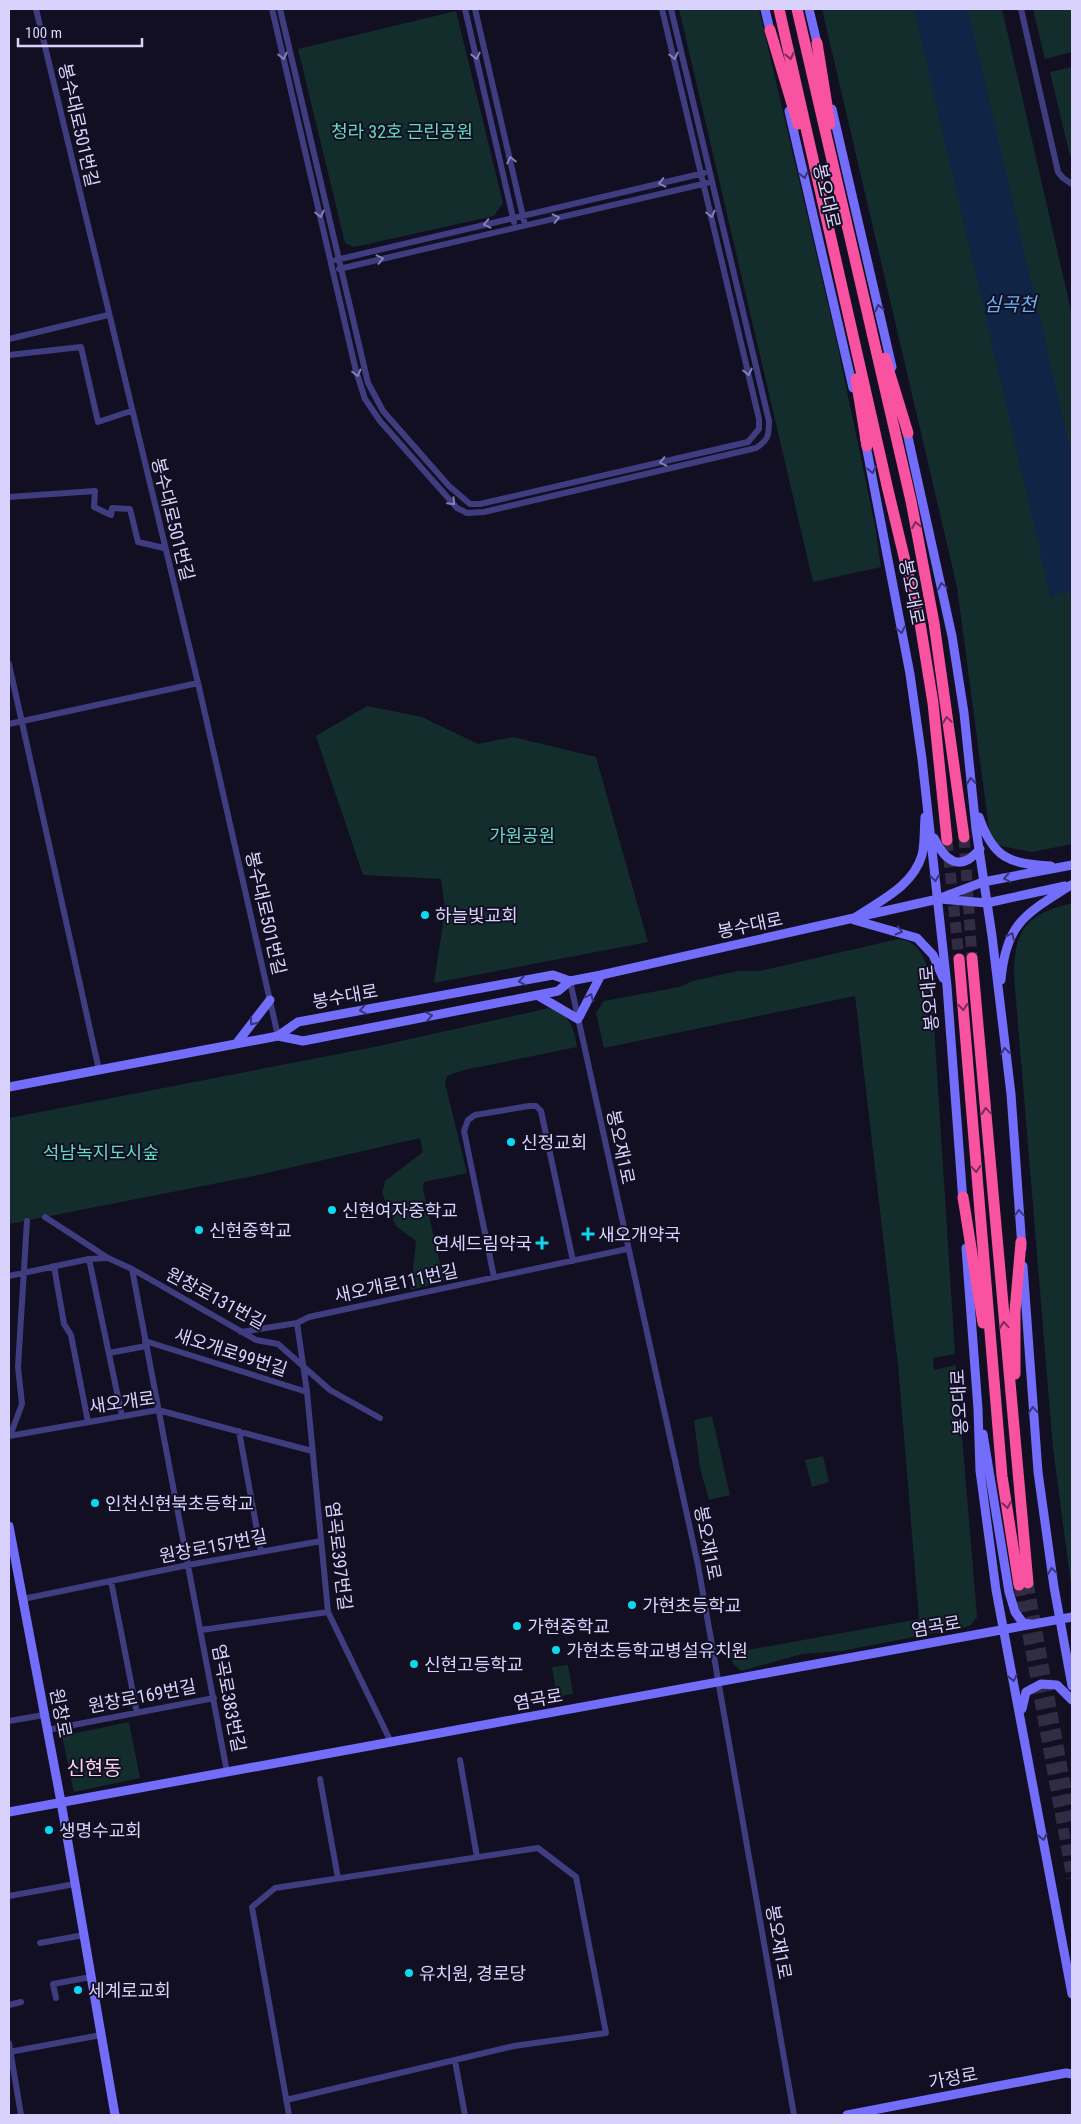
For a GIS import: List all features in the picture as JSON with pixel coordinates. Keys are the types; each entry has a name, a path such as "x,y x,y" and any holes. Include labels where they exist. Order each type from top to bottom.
{"highway":[{"name":"봉오대로","path":"779,9 920,623 933,703 947,840"},
{"name":"봉오대로","path":"796,9 911,500 931,604 964,838"},
{"path":"770,30 829,227"},
{"path":"817,43 847,224"},
{"path":"856,262 908,433"},
{"path":"839,266 867,446"},
{"name":"봉오대로","path":"959,959 1002,1476 1023,1584 1016,1458 972,958"},
{"path":"963,1196 986,1347 1002,1476"},
{"path":"1016,1458 1015,1311 1021,1242"}],"main road":[{"name":"봉오대로","path":"765,9 867,446 910,674 931,831 947,986 978,1409 980,1471 1003,1630 1072,1994"},
{"name":"봉오대로","path":"809,9 908,433 952,636 964,713 973,802 1011,1094 1038,1472 1072,1686"},
{"path":"973,802 990,844 1001,855 1009,860 1031,865 1069,866"},
{"path":"851,920 902,886 918,869 922,853 927,804"},
{"path":"931,831 940,851 946,858 953,861 968,860 980,849"},
{"name":"봉수대로","path":"278,1036 298,1022 553,975 570,980 601,974 851,920 938,899 983,882 1069,866"},
{"path":"999,1000 1003,958 1013,930 1024,916 1072,884"},
{"name":"봉수대로","path":"938,899 987,903 1072,884"},
{"path":"851,920 917,938 933,955 947,986"},
{"path":"537,995 578,1019 601,974"},
{"name":"봉수대로","path":"9,1087 278,1036 303,1041 558,991 570,980"},
{"path":"236,1044 270,1000"},
{"path":"978,1409 1009,1592 1015,1612 1023,1623 1032,1625"},
{"name":"원창로","path":"9,1526 61,1802 115,2115"},
{"name":"염곡로","path":"9,1812 1072,1617"},
{"path":"1021,1718 1022,1700 1032,1687 1049,1683 1056,1685 1072,1700"},
{"name":"가정로","path":"847,2115 1070,2072"}],"street":[{"name":"봉수대로501번길","path":"36,9 131,411 198,683 278,1036"},
{"path":"272,9 365,399 380,421 457,508 467,514 484,512 756,448 766,442 769,435 769,421 671,9"},
{"path":"280,9 368,383 375,399 448,486 470,504 480,504 748,442 759,429 760,419 662,9"},
{"path":"465,9 516,227"},
{"path":"476,9 525,225"},
{"path":"1021,9 1058,172 1072,184"},
{"path":"331,261 710,172"},
{"path":"333,270 712,181"},
{"path":"9,339 108,315"},
{"path":"9,355 81,347 98,422 131,411"},
{"path":"9,497 95,491 94,507 111,515 112,508 130,509 138,542 164,548"},
{"path":"9,664 20,722 99,1070"},
{"path":"9,724 198,683"},
{"name":"봉오재1로","path":"570,980 627,1249 690,1526 794,2115"},
{"path":"494,1277 464,1131 468,1120 475,1116 528,1106 536,1106 541,1111 573,1261"},
{"name":"원창로131번길","path":"46,1217 108,1258 132,1269 241,1332 256,1340 278,1344 330,1390 380,1418"},
{"path":"9,1436 22,1404 18,1367 28,1221"},
{"name":"새오개로111번길","path":"241,1332 297,1323 309,1317 627,1249"},
{"name":"원창로131번길","path":"9,1276 89,1259 108,1258"},
{"path":"89,1259 122,1416"},
{"path":"54,1266 64,1324 71,1335 88,1422"},
{"name":"새오개로99번길","path":"132,1269 158,1410"},
{"path":"297,1323 307,1392 312,1450"},
{"path":"109,1353 146,1344"},
{"name":"새오개로99번길","path":"146,1344 307,1392"},
{"name":"새오개로","path":"9,1436 158,1410 312,1450"},
{"name":"염곡로383번길","path":"158,1410 227,1772"},
{"path":"238,1431 261,1552"},
{"name":"염곡로397번길","path":"312,1450 328,1612 391,1742"},
{"name":"원창로157번길","path":"23,1599 188,1565 321,1541"},
{"path":"111,1581 137,1713"},
{"name":"염곡로383번길","path":"201,1630 328,1612"},
{"name":"원창로169번길","path":"47,1730 214,1698"},
{"path":"9,1721 44,1714"},
{"path":"460,1760 476,1857"},
{"path":"320,1779 338,1878"},
{"path":"286,2100 514,2046 606,2033 576,1876 538,1848 275,1888 252,1907 286,2100 289,2115"},
{"path":"9,1896 75,1884"},
{"path":"40,1943 84,1935"},
{"path":"56,1998 53,1984 92,1977"},
{"path":"9,2005 21,2002"},
{"path":"10,2052 102,2035"},
{"path":"9,2044 22,2115"},
{"path":"455,2061 465,2115"}],"green space":[{"path":"679,9 759,9 835,334 875,525 881,567 813,582"},
{"path":"822,9 1002,9 1072,315 1072,844 1032,852 991,844 957,587"},
{"path":"1033,9 1072,9 1072,52 1045,59"},
{"name":"청라 32호 근린공원","path":"456,11 503,203 494,216 354,247 345,243 298,49"},
{"path":"1072,67 1072,156 1070,156 1050,72"},
{"name":"가원공원","path":"367,706 422,717 478,744 513,737 596,757 648,942 434,983 445,910 441,879 363,875 316,736"},
{"path":"1072,903 1072,1592 1053,1448 1014,976 1017,947 1020,936 1026,926 1033,919 1056,907"},
{"path":"898,939 914,945 920,952 927,968 932,994 955,1354 933,1358 934,1370 956,1365 977,1617 970,1626 842,1651 802,1654 741,1671 733,1664 731,1653 919,1619 898,1365 855,996 604,1048 596,1013 604,1001 679,987 693,981 738,971 760,971"},
{"name":"석남녹지도시숲","path":"549,1008 556,1010 566,1017 572,1027 577,1047 464,1070 447,1076 445,1083 467,1173 424,1182 423,1189 444,1281 411,1290 416,1241 396,1226 382,1193 385,1181 423,1152 420,1138 258,1175 9,1224 9,1118 374,1047"},
{"path":"712,1416 730,1495 709,1500 700,1468 694,1420"},
{"path":"823,1456 829,1482 812,1487 805,1460"},
{"path":"568,1665 573,1694 557,1697 552,1667"},
{"path":"129,1722 140,1778 74,1792 62,1736"}],"water":[{"name":"심곡천","path":"914,9 968,9 1072,457 1072,593 1070,594 1066,590 1051,598"}],"tunnel":[{"path":"964,837 972,958"},
{"path":"947,840 959,959"},
{"path":"1028,1583 1072,1822"},
{"path":"1019,1585 1072,1878"}],"place":[{"name":"하늘빛교회","path":"425,915"},
{"name":"신정교회","path":"511,1142"},
{"name":"신현여자중학교","path":"332,1210"},
{"name":"신현중학교","path":"199,1230"},
{"name":"새오개약국","path":"588,1234"},
{"name":"연세드림약국","path":"542,1243"},
{"name":"인천신현북초등학교","path":"95,1503"},
{"name":"가현초등학교","path":"632,1605"},
{"name":"가현중학교","path":"517,1626"},
{"name":"가현초등학교병설유치원","path":"556,1650"},
{"name":"신현고등학교","path":"414,1664"},
{"name":"생명수교회","path":"49,1830"},
{"name":"유치원, 경로당","path":"409,1973"},
{"name":"세계로교회","path":"78,1990"}],"district":[{"name":"신현동","path":"94,1768"}]}
